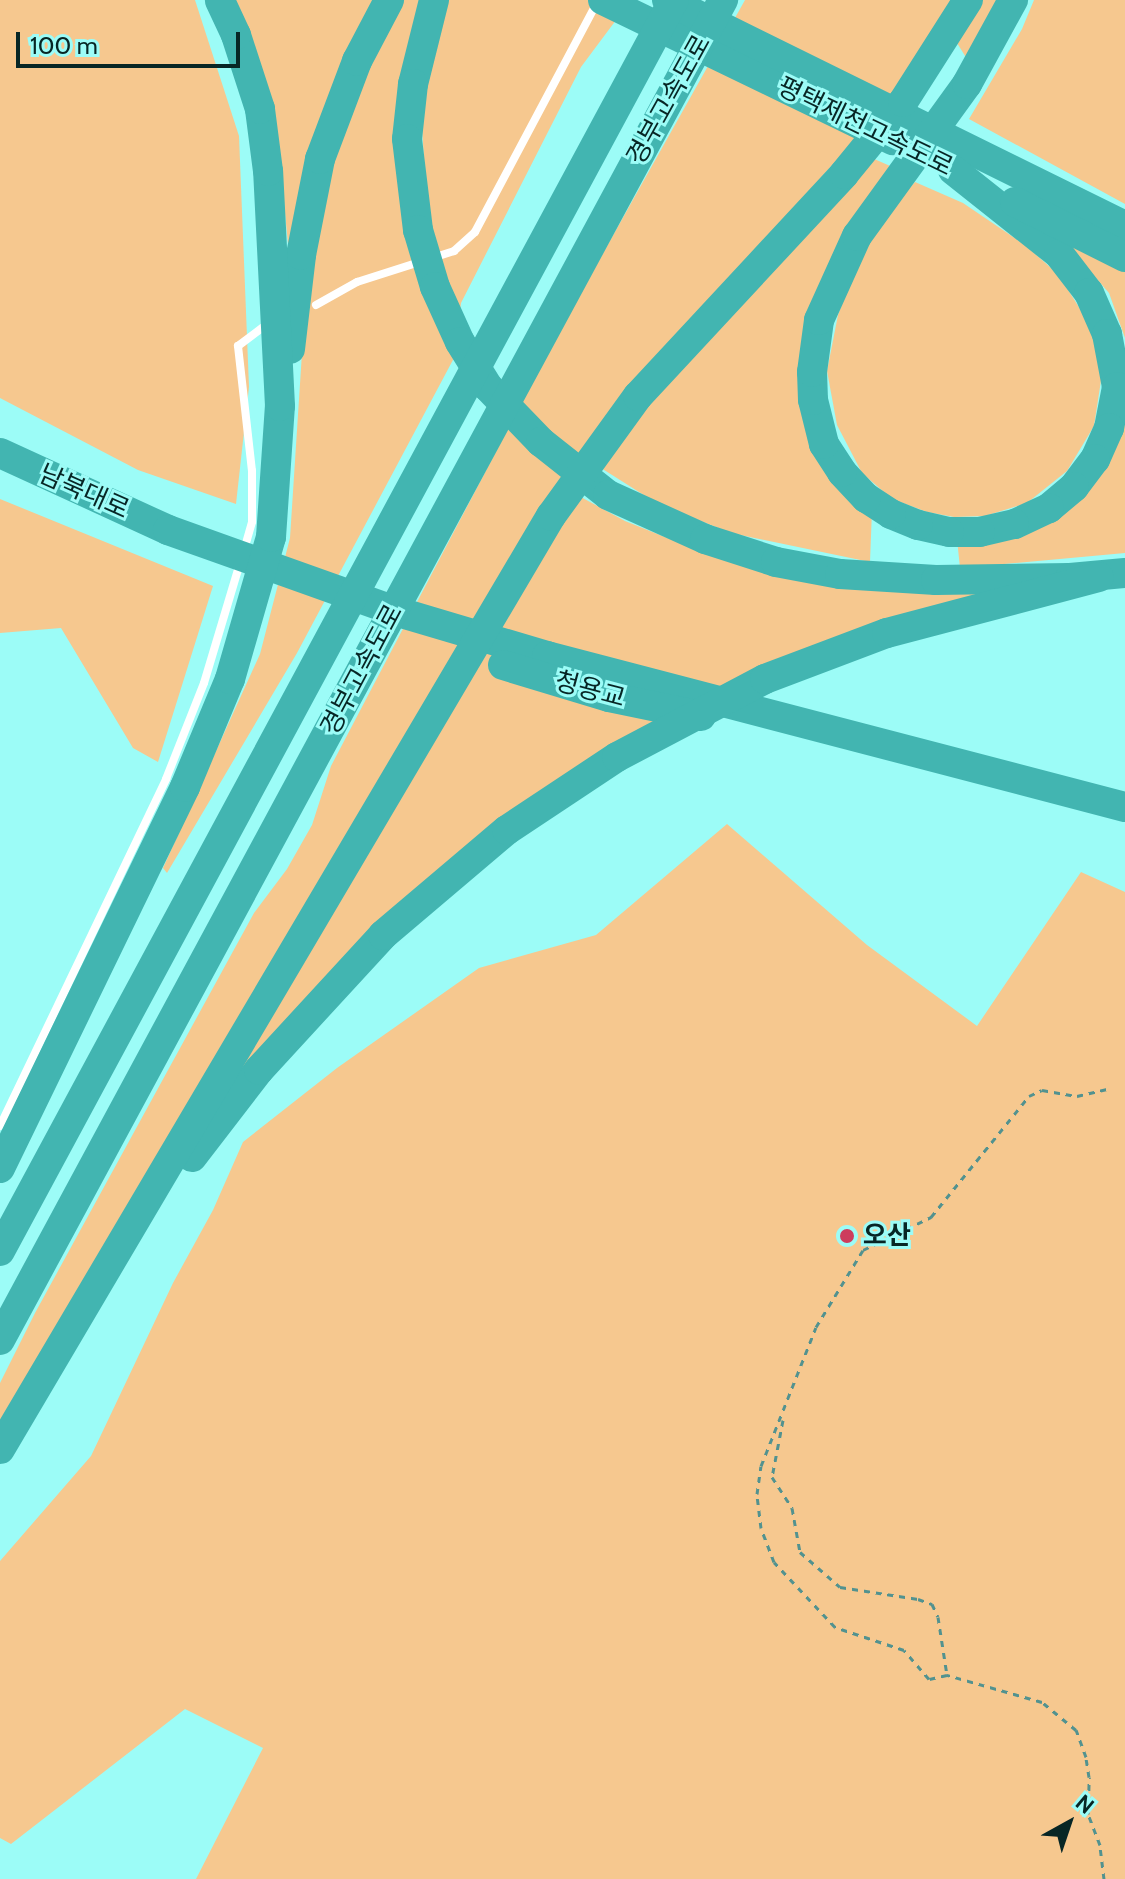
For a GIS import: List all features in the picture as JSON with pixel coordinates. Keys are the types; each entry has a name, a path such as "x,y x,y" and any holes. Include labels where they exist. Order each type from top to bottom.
{"highway":[{"path":"0,1168 185,787 230,679 271,537 280,406 268,171 260,109 236,35 220,0"},
{"path":"280,406 289,363 301,255 320,159 357,61 389,0"},
{"path":"434,0 413,84 407,139 411,191 435,287 460,342 488,387 541,442 608,495 705,539 776,562 840,574 936,580 1112,575"},
{"name":"평택제천고속도로","path":"601,0 959,158 1125,226"},
{"name":"평택제천고속도로","path":"667,0 959,158 1125,257"},
{"name":"경부고속도로","path":"0,1251 674,0"},
{"name":"경부고속도로","path":"0,1340 723,0"},
{"path":"0,1449 551,516 638,396 844,174 903,102 968,0"},
{"path":"959,158 1067,264 1089,293 1107,334 1117,387 1109,428 1095,459 1074,487 1049,508 1014,524 980,532 949,532 918,525 891,514 866,498 842,472 824,444 813,400 812,372 819,320 857,236 967,84 1013,0"},
{"name":"남북대로","path":"0,453 164,537"},
{"name":"남북대로","path":"0,473 164,537"},
{"name":"청용교","path":"164,537 260,584 410,637 609,697 1032,792"},
{"path":"64,1343 192,1157 259,1070 383,935 507,830 617,757 765,679 887,633 1112,575"},
{"path":"1032,792 1125,807"},
{"path":"1032,792 1125,825"}],"lane":[{"path":"316,305 357,282 454,251 475,232 601,0"},
{"path":"0,1126 166,779 204,683 252,522 252,471 238,346 265,326"}],"path":[{"path":"1104,1879 1100,1845 1088,1814 1086,1757 1076,1730 1042,1702 947,1675 926,1678 904,1650 835,1627 774,1562 758,1516 758,1478 816,1327 863,1250 931,1217 1029,1096 1042,1090 1077,1096 1108,1089"},
{"path":"785,1413 772,1477 792,1508 800,1552 840,1587 932,1604 938,1617 947,1675"}],"shaded area":[{"path":"0,0 195,0 239,136 249,387 236,504 138,470 0,398"},
{"path":"232,0 375,0 289,254 279,151"},
{"path":"399,0 426,0 398,112 424,159 421,112 445,0 631,0 581,67 461,303 454,358 297,653 167,873 163,868 260,654 290,538 304,322 326,179 352,102"},
{"path":"745,0 957,0 900,89 678,338 0,1428 0,1383 35,1313 254,913 287,869 312,825 331,766 556,337"},
{"path":"979,0 1006,0 967,59 957,43"},
{"path":"1034,0 1125,0 1125,204 969,119 1022,29"},
{"path":"872,158 897,169 853,232 809,422 872,510 870,562 731,533 658,504 601,468 648,400"},
{"path":"915,182 963,203 1025,245 1058,274 1094,331 1102,374 1094,426 1067,471 1027,503 985,516 954,517 927,512 892,499 862,473 837,425 827,371 838,315 856,265 894,205"},
{"path":"1063,240 1125,272 1125,338 1109,293"},
{"path":"1125,418 1125,553 960,568 957,539 1010,536"},
{"path":"579,496 625,521 700,551 988,591 567,780 238,1078 233,1073"},
{"path":"0,499 213,586 158,762 133,748 61,628 0,633"},
{"path":"727,824 867,945 977,1026 1081,872 1125,892 1125,1879 196,1879 263,1748 185,1709 11,1844 0,1838 0,1561 91,1456 173,1283 213,1210 243,1142 337,1068 479,968 596,935"}],"place":[{"name":"오산","path":"847,1236"}]}
